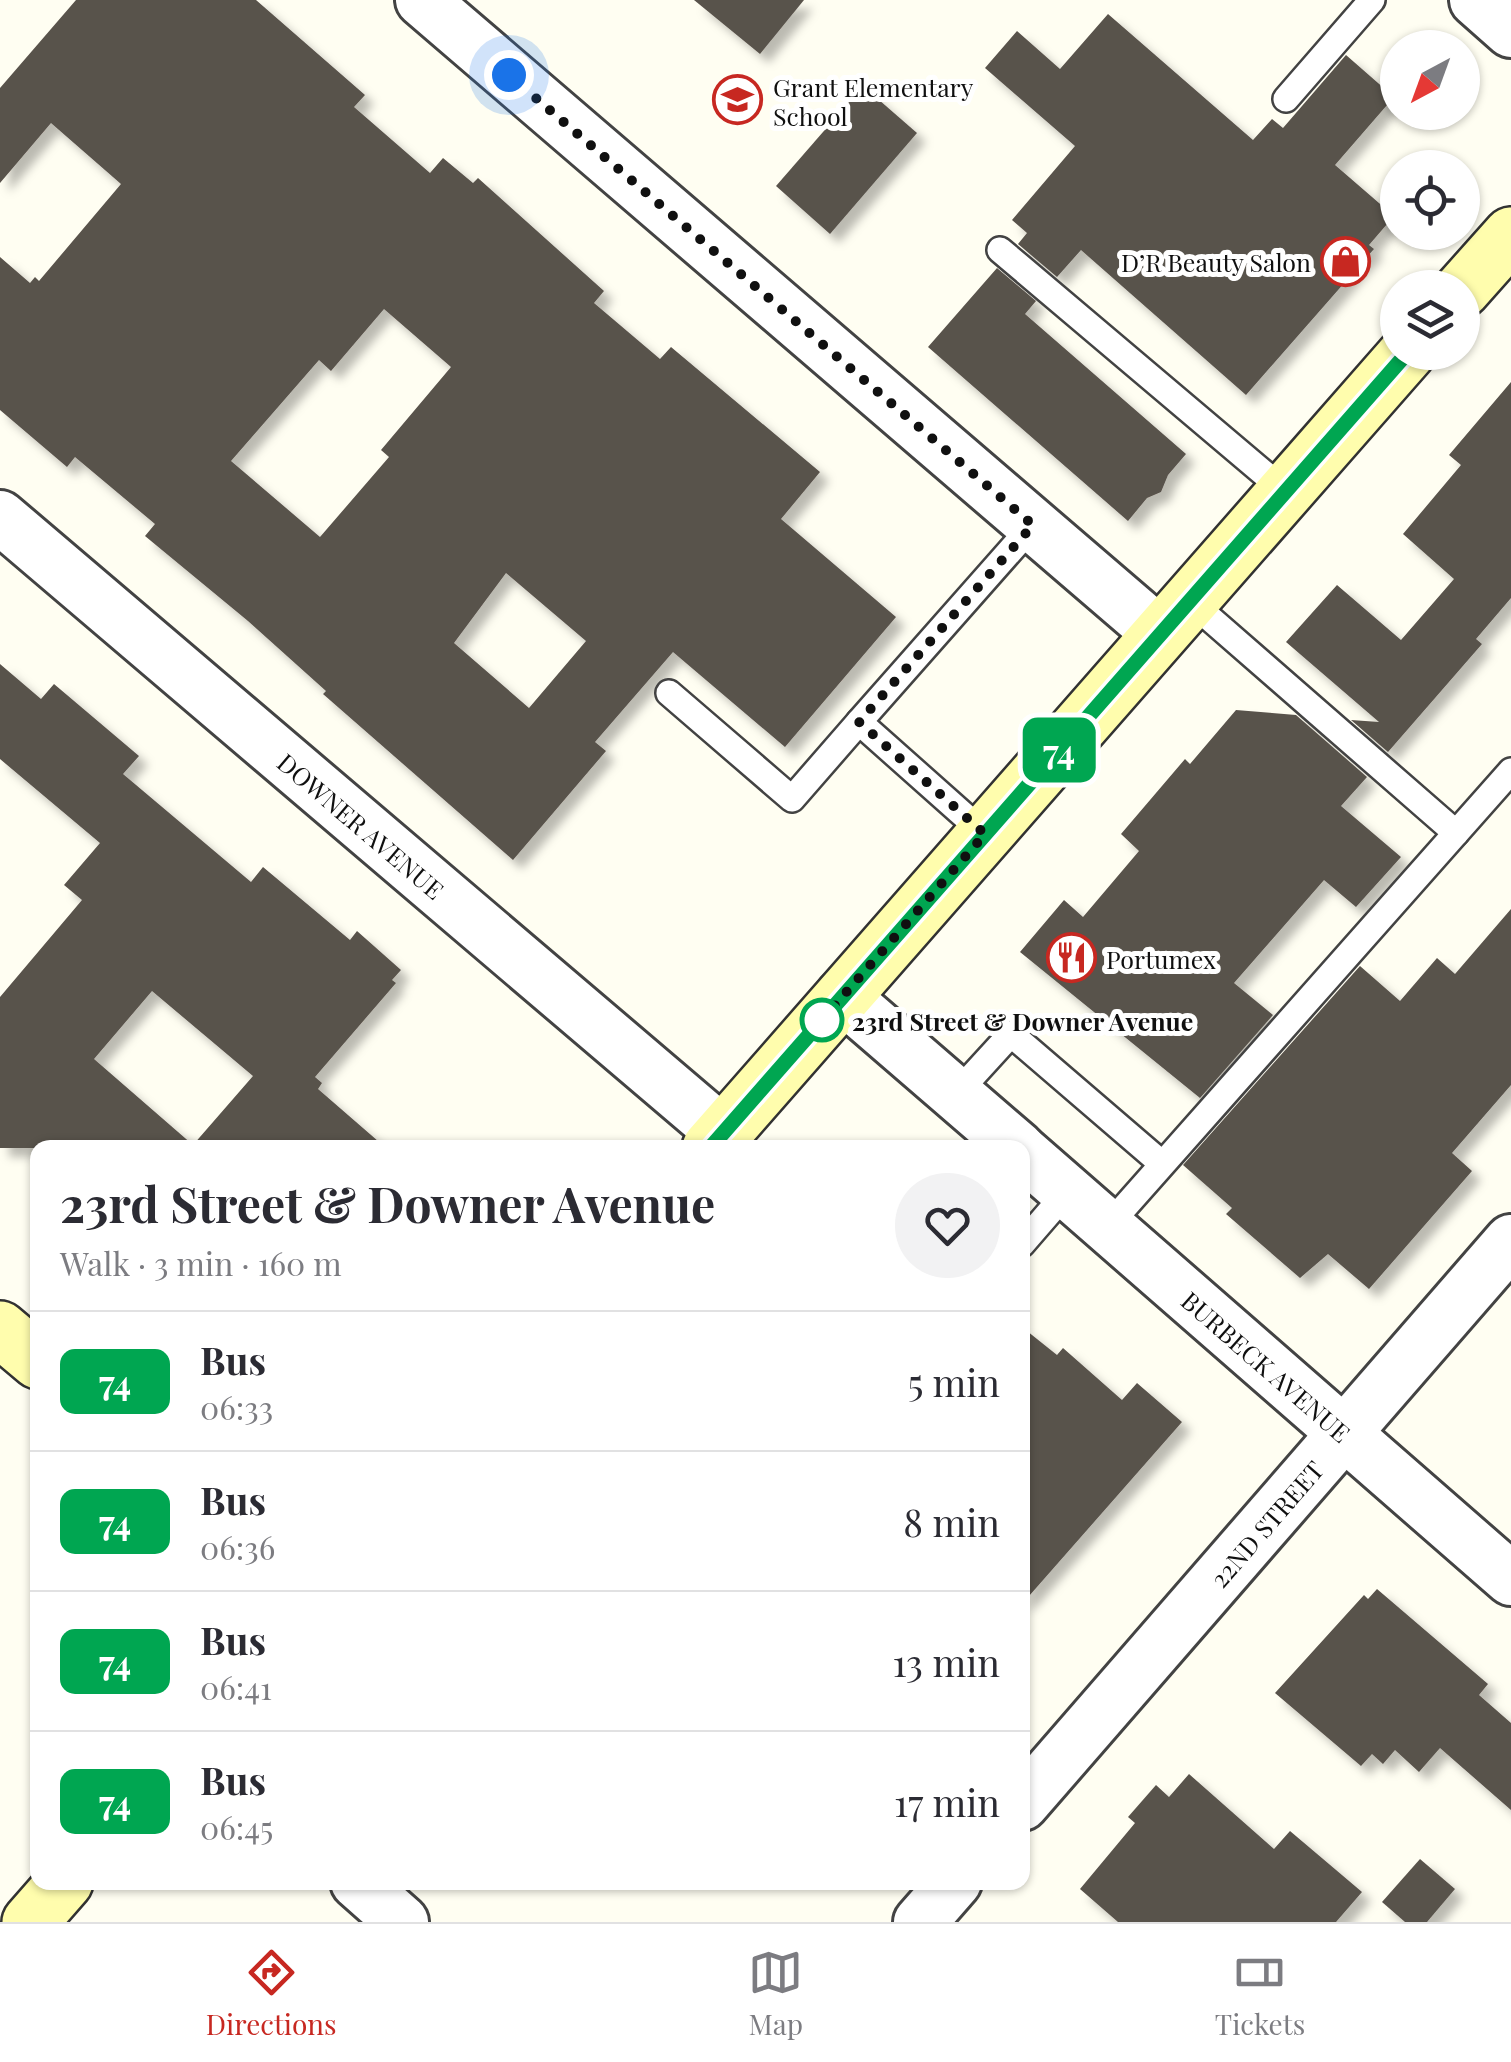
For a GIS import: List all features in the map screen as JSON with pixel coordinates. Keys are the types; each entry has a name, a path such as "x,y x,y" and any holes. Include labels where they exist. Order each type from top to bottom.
{"main road":[{"path":"1480,270 1511,235"},
{"path":"716,1140 1392,370"},
{"path":"0,1329 30,1355"},
{"path":"30,1922 58,1890"}],"street":[{"path":"422,0 1033,525 1175,618"},
{"path":"1476,0 1511,31"},
{"name":"DOWNER AVENUE","path":"0,517 716,1140"},
{"name":"BURBECK AVENUE","path":"842,996 1009,1140"},
{"name":"BURBECK AVENUE","path":"1030,1159 1511,1579"},
{"name":"22ND STREET","path":"1030,1795 1511,1241"},
{"path":"366,1890 402,1922"},
{"path":"920,1922 947,1890"}],"lane":[{"path":"1286,99 1372,0"},
{"path":"1000,250 1286,492"},
{"path":"669,693 792,799 1033,525"},
{"path":"1175,618 1456,833"},
{"path":"859,722 985,834"},
{"path":"1106,1227 1511,770"},
{"path":"957,1093 1011,1034 1160,1162"},
{"path":"1030,1235 1068,1192"}],"building":[{"path":"76,0 256,0 365,95 354,107 430,173 443,158 473,183 478,178 604,291 594,303 660,359 671,347 820,472 781,519 896,617 785,747 673,652 595,742 606,751 513,860 323,694 326,691 248,621 145,536 155,524 75,457 67,467 0,410 0,257 30,283 35,277 39,281 121,184 51,123 0,183 0,88","holes":["384,309 451,367 381,450 389,457 320,537 231,461 319,360 331,371","506,573 586,641 529,708 454,643"]},
{"path":"694,0 804,0 760,54"},
{"path":"1108,14 1253,140 1272,119 1283,128 1346,55 1380,85 1380,113 1335,165 1380,204 1380,232 1369,245 1374,249 1246,395 1081,250 1057,277 1018,244 1027,233 1012,220 1075,146 985,68 1017,31 1060,69"},
{"path":"863,86 917,133 830,234 776,186"},
{"path":"997,268 1036,301 1025,314 1186,454 1168,475 1161,492 1147,498 1128,521 928,347"},
{"path":"1511,382 1511,598 1476,639 1482,644 1388,752 1351,720 1379,722 1286,642 1337,585 1401,640 1454,579 1403,534 1461,465 1449,455"},
{"path":"0,664 41,699 54,684 139,756 123,774 251,882 263,867 350,940 357,931 401,970 392,980 396,983 315,1077 322,1083 318,1089 377,1140 197,1140 253,1076 152,991 94,1059 187,1140 30,1140 30,1148 0,1148 0,997 82,900 64,885 100,843 0,759"},
{"path":"1236,710 1296,715 1367,777 1341,806 1401,857 1356,907 1324,880 1234,983 1273,1015 1200,1098 1020,952 1064,900 1083,917 1139,851 1121,834 1185,759 1190,764"},
{"path":"1511,909 1511,1085 1452,1153 1472,1171 1369,1289 1328,1254 1300,1278 1226,1214 1232,1208 1183,1165 1360,966 1400,1001 1437,958 1455,974"},
{"path":"1030,1333 1057,1355 1063,1348 1122,1400 1137,1383 1182,1422 1030,1595"},
{"path":"1377,1589 1488,1684 1479,1695 1511,1723 1511,1810 1440,1748 1419,1772 1395,1750 1383,1764 1372,1754 1361,1766 1275,1693 1364,1595 1368,1599"},
{"path":"1189,1774 1274,1849 1290,1831 1362,1892 1336,1922 1118,1922 1080,1889 1135,1823 1128,1817 1156,1785 1169,1797"},
{"path":"1420,1859 1455,1889 1427,1922 1405,1922 1382,1902"}],"bus line":[{"name":"74","path":"717,1140 1392,370"}],"place":[{"name":"Grant Elementary School","path":"738,100"},
{"name":"D’R Beauty Salon","path":"1346,261"},
{"name":"Portumex","path":"1071,958"},
{"name":"23rd Street & Downer Avenue","path":"822,1020"}],"route":[{"path":"509,75 1033,525 859,722 985,834 822,1020"}]}
